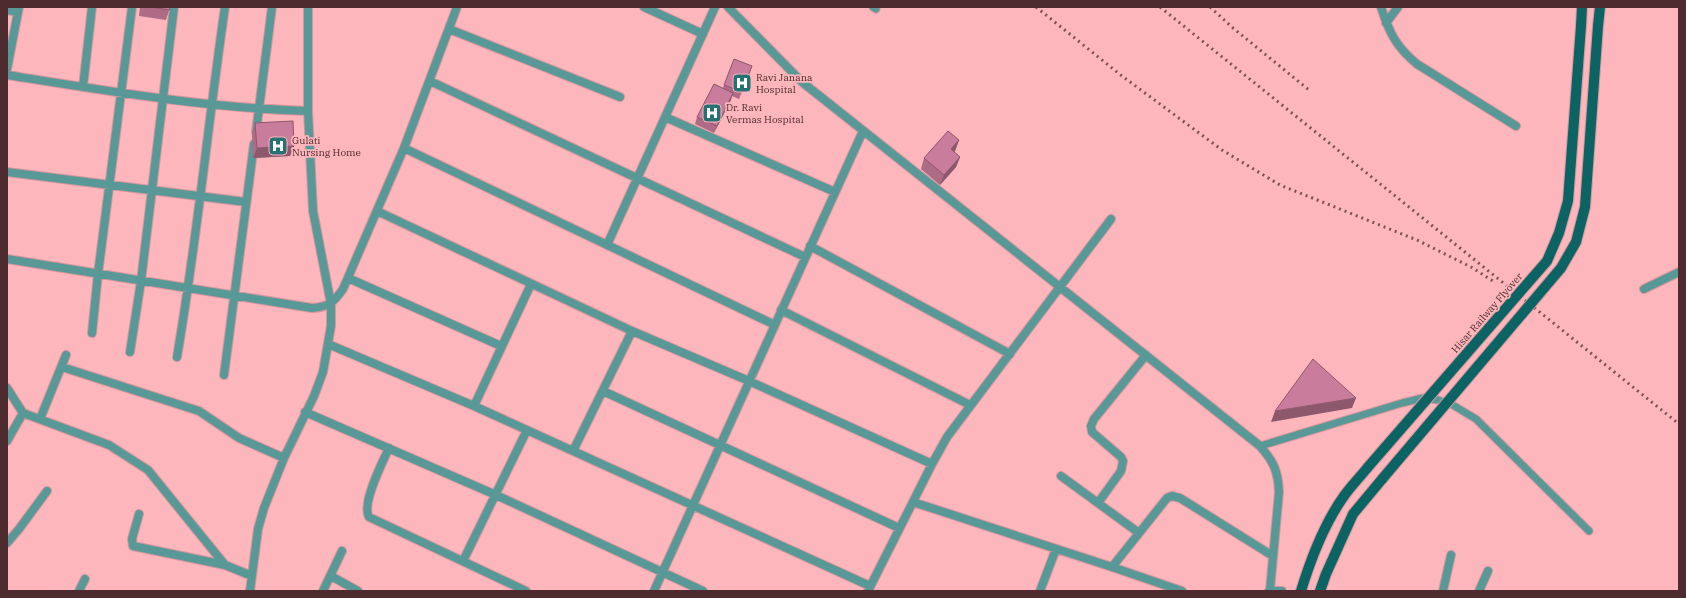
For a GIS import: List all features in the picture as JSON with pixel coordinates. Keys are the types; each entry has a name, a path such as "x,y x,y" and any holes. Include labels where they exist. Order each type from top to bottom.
{"main road":[{"name":"Hisar Railway Flyover","path":"1301,591 1308,567 1324,528 1344,496 1547,261 1559,233 1568,201 1582,7"},
{"path":"1320,591 1353,514 1561,268 1576,242 1585,207 1600,7"}],"street":[{"path":"83,87 92,7"},
{"path":"92,333 98,274 132,7"},
{"path":"130,352 141,281 174,7"},
{"path":"177,357 189,288 210,104 225,7"},
{"path":"224,375 272,7"},
{"path":"250,591 258,529 264,508 284,458 323,372 331,326 331,304 318,244 313,211 308,111 308,7"},
{"path":"7,260 312,308 331,304 343,289 377,212 404,148 457,7"},
{"path":"644,7 703,34"},
{"path":"608,245 715,7"},
{"path":"728,7 802,82 1059,288 1260,446 1276,467 1278,480 1279,492 1270,590 1282,591"},
{"path":"1381,7 1386,23 1394,40 1404,53 1417,64 1516,126"},
{"path":"1386,23 1398,7"},
{"path":"7,10 18,10 7,70"},
{"path":"449,29 620,97"},
{"path":"7,75 121,93 210,104 259,109 308,111"},
{"path":"430,81 805,257"},
{"path":"665,117 835,192"},
{"path":"654,591 863,131"},
{"path":"404,148 775,325"},
{"path":"7,172 246,202"},
{"path":"377,212 632,331 749,381 932,464"},
{"path":"328,344 474,406 693,505 869,588 947,437 1111,219"},
{"path":"810,246 1010,354"},
{"path":"1644,289 1679,272"},
{"path":"348,278 501,346"},
{"path":"474,406 531,284"},
{"path":"781,310 970,405"},
{"path":"573,451 632,331"},
{"path":"40,419 66,355"},
{"path":"1098,503 1121,471 1123,461 1121,457 1092,432 1091,426 1094,419 1146,355"},
{"path":"62,367 199,411 238,438 284,458"},
{"path":"7,388 23,413 109,445 148,470 225,565"},
{"path":"603,391 899,528"},
{"path":"305,412 496,495 703,591"},
{"path":"7,441 23,413"},
{"path":"463,561 527,430"},
{"path":"389,448 368,502 369,517 526,591"},
{"path":"1061,476 1139,533"},
{"path":"7,543 20,529 46,491"},
{"path":"1112,567 1167,498 1176,496 1273,556"},
{"path":"913,502 1182,591"},
{"path":"139,514 132,539 133,546 225,565 252,576"},
{"path":"1040,591 1056,549"},
{"path":"323,591 342,551"},
{"path":"1443,591 1451,555"},
{"path":"1479,591 1488,571"},
{"path":"331,576 358,591"},
{"path":"79,591 85,579"}],"lane":[{"path":"1260,446 1402,403 1423,398 1438,400 1451,404 1476,418 1589,532"}],"building":[{"path":"152,7 170,7 169,10"},
{"path":"734,59 752,66 742,92 724,85"},
{"path":"714,84 733,93 717,126 697,117"},
{"path":"293,121 294,146 257,148 255,123"},
{"path":"948,131 959,140 951,149 960,157 944,175 924,158"},
{"path":"1313,359 1356,398 1275,411"}],"railway":[{"path":"1036,7 1122,76 1222,150 1280,185 1417,240 1471,267 1496,283"},
{"path":"1160,7 1679,424"},
{"path":"1210,7 1233,28 1309,90"}],"place":[{"name":"Ravi Janana Hospital","path":"742,83"},
{"name":"Dr. Ravi Vermas Hospital","path":"712,113"},
{"name":"Gulati Nursing Home","path":"278,146"}]}
